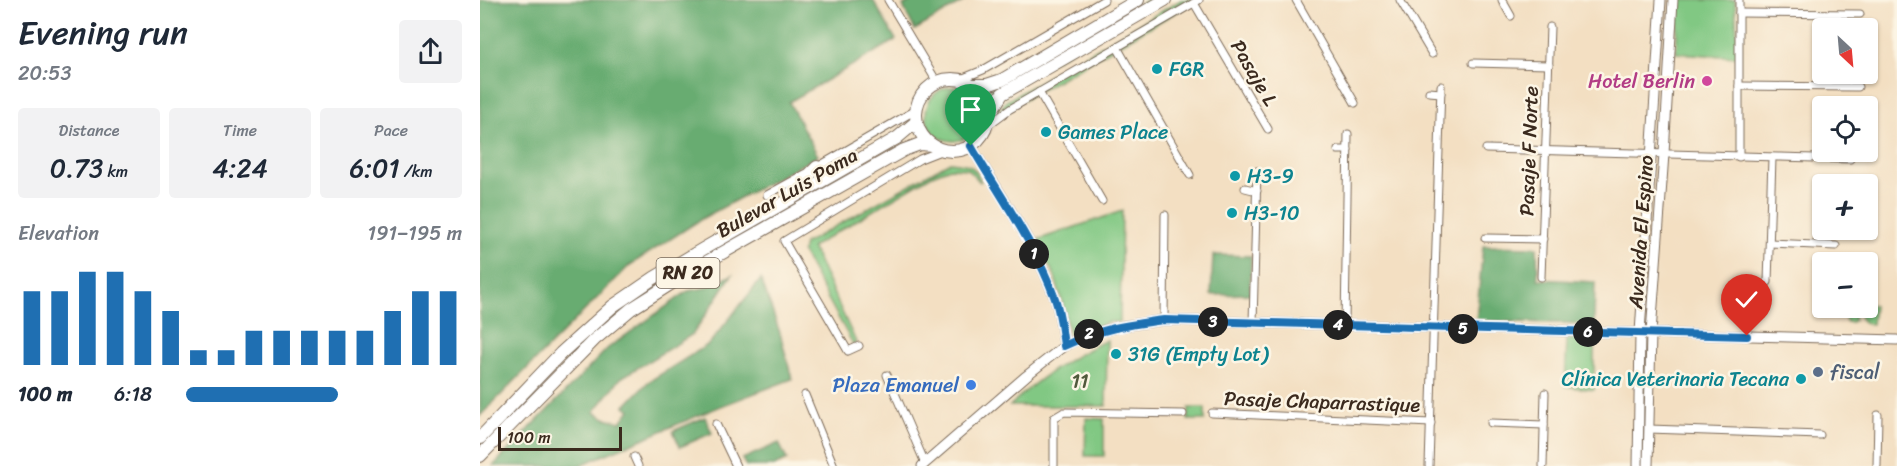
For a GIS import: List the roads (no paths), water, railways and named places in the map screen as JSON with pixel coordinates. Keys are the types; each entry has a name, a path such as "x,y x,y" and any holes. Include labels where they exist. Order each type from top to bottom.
{"highway":[{"path":"973,85 987,85 1002,80 1138,0"},
{"path":"971,146 982,135 996,100 1002,94 1165,0"},
{"path":"937,81 951,78 961,79 973,85 984,96 988,121"},
{"name":"RN 20","path":"916,116 923,93 937,81"},
{"path":"916,116 920,133 938,148"},
{"name":"Bulevar Luis Poma","path":"480,438 561,353 613,306 654,278 897,138 916,116"},
{"name":"Bulevar Luis Poma","path":"480,456 602,333 637,305 694,269 904,150 920,144 938,148"},
{"name":"RN 20","path":"938,148 954,151 971,146"},
{"path":"780,204 817,167"}],"main road":[{"name":"Avenida El Espino","path":"1638,466 1640,333 1661,0"},
{"name":"Avenida El Espino","path":"1648,466 1651,333 1673,0"},
{"path":"971,146 1049,282 1055,298 1064,346"},
{"path":"924,465 1026,375 1064,346 1089,334 1164,320 1897,340"}],"street":[{"path":"888,0 937,81"},
{"path":"961,79 983,70 1104,0"},
{"path":"1296,0 1355,103"},
{"path":"1400,0 1432,54"},
{"path":"1502,0 1511,16"},
{"path":"1739,0 1739,157"},
{"path":"988,121 1197,2"},
{"name":"Pasaje L","path":"1197,2 1268,129"},
{"path":"1739,13 1860,14"},
{"name":"Pasaje F Norte","path":"1541,277 1550,27"},
{"path":"1117,47 1190,175"},
{"path":"1473,63 1549,65"},
{"path":"1739,86 1858,87"},
{"path":"1429,92 1441,90 1430,466"},
{"path":"1039,92 1102,201"},
{"path":"767,195 916,116"},
{"path":"1345,325 1348,134"},
{"path":"1490,147 1812,159"},
{"path":"860,346 848,351 784,241 938,148"},
{"path":"1338,150 1348,150"},
{"path":"1768,282 1773,159"},
{"path":"1253,323 1257,171"},
{"path":"1245,188 1257,191"},
{"path":"1164,320 1165,215"},
{"path":"1485,238 1543,239"},
{"path":"1770,243 1836,246"},
{"path":"887,375 924,465"},
{"path":"1543,466 1545,393"},
{"path":"805,395 834,466"},
{"path":"1054,466 1054,418 1059,414 1064,412 1183,414"},
{"name":"Pasaje Chaparrastique","path":"1212,413 1431,423"},
{"path":"1877,466 1878,415"},
{"path":"1491,423 1544,425"},
{"path":"716,424 736,466"},
{"path":"1649,429 1820,435"},
{"path":"634,457 638,466"}],"place":[{"name":"FGR","path":"1157,69"},
{"name":"Hotel Berlin","path":"1707,81"},
{"name":"Games Place","path":"1046,132"},
{"name":"H3-9","path":"1235,176"},
{"name":"H3-10","path":"1232,213"},
{"name":"31G (Empty Lot)","path":"1116,354"},
{"name":"fiscal","path":"1818,372"},
{"name":"Clínica Veterinaria Tecana","path":"1801,379"},
{"name":"Plaza Emanuel","path":"971,385"}],"park label":[{"name":"11","path":"1080,381"}]}
